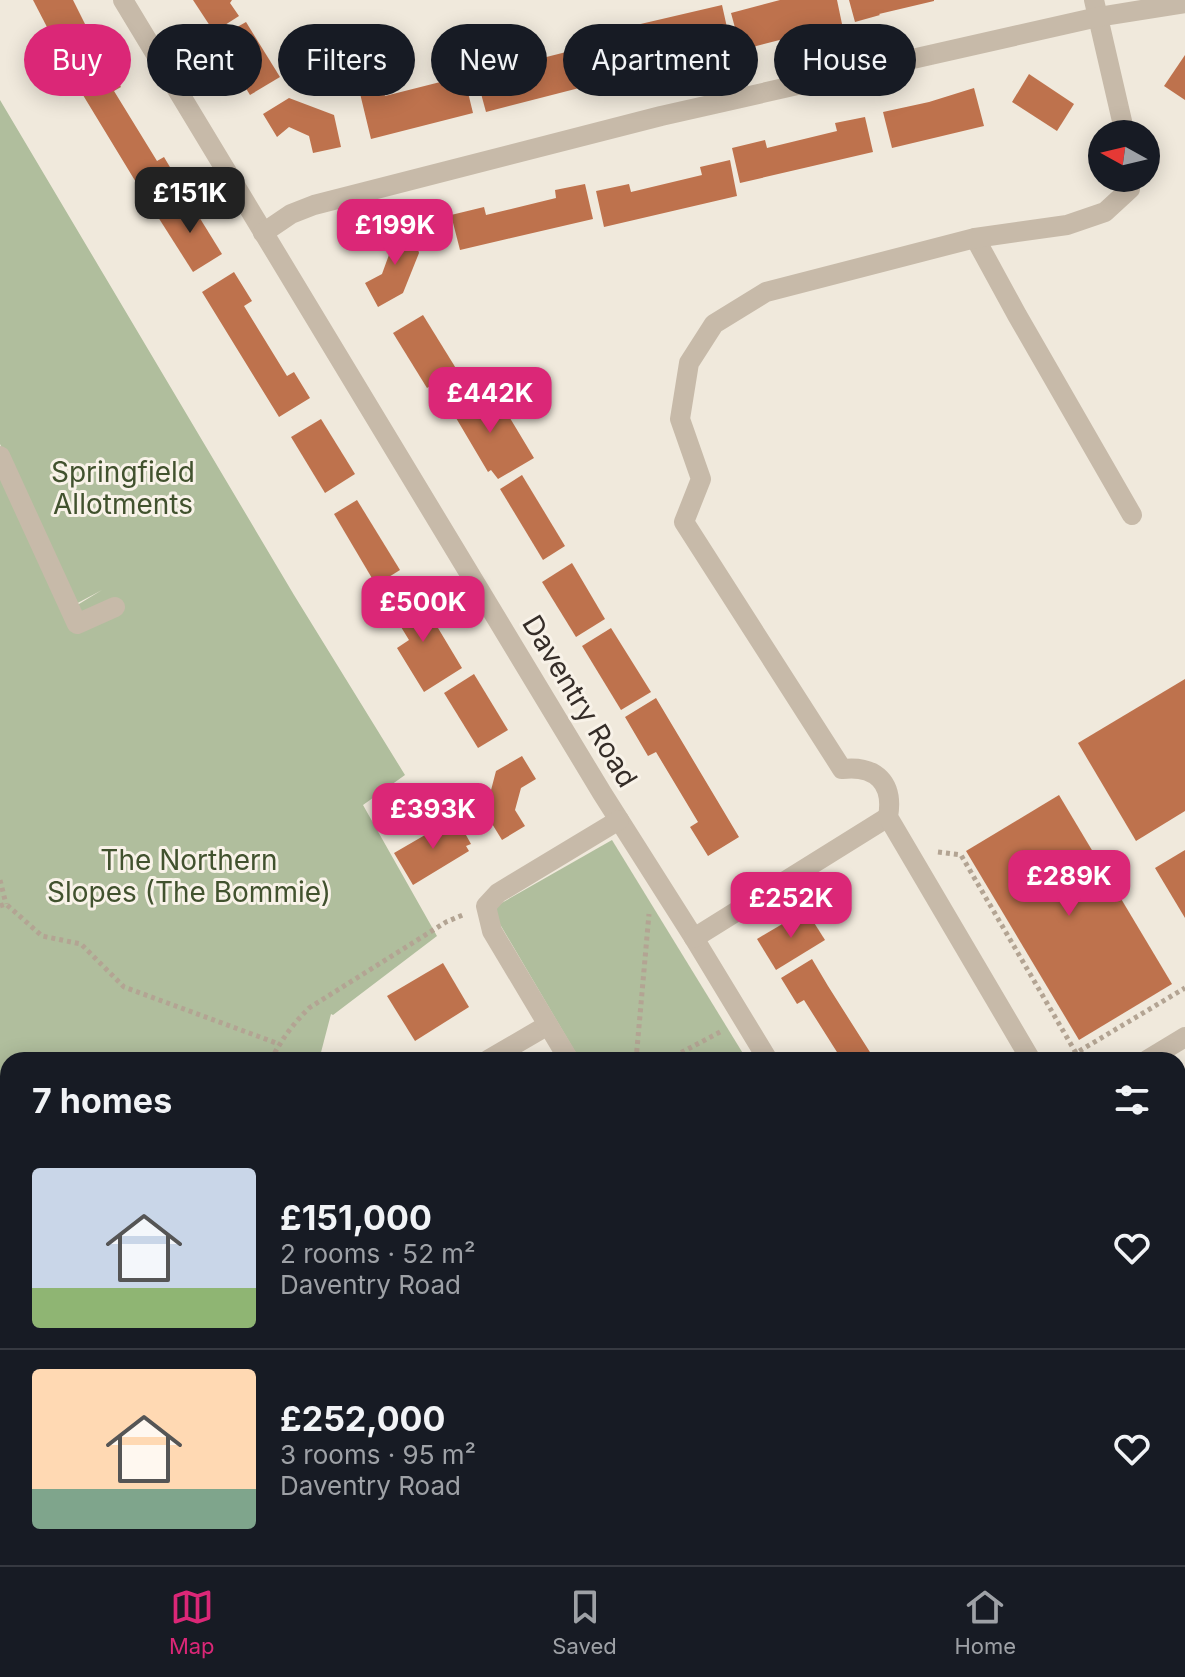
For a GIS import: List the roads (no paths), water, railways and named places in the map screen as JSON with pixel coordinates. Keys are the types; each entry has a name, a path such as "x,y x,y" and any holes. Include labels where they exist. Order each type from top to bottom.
{"street":[{"name":"Daventry Road","path":"123,0 619,820 763,1052"},
{"path":"263,233 291,214 329,201 661,116 1096,8 1185,3"},
{"path":"1096,8 1122,120"},
{"path":"1026,1052 888,817 891,802 886,786 876,775 859,767 842,769 684,522 701,479 680,419 689,363 714,324 766,292 975,238 1067,225 1105,212 1127,192"},
{"path":"975,238 1132,515"},
{"path":"0,456 77,624 115,607"},
{"path":"694,938 888,817"},
{"path":"564,1052 492,931 486,906 498,893 619,820"},
{"path":"502,1052 548,1025"},
{"path":"1160,1052 1185,1037"}],"park label":[{"name":"Springfield Allotments","path":"123,488"},
{"name":"The Northern Slopes (The Bommie)","path":"189,876"}]}
